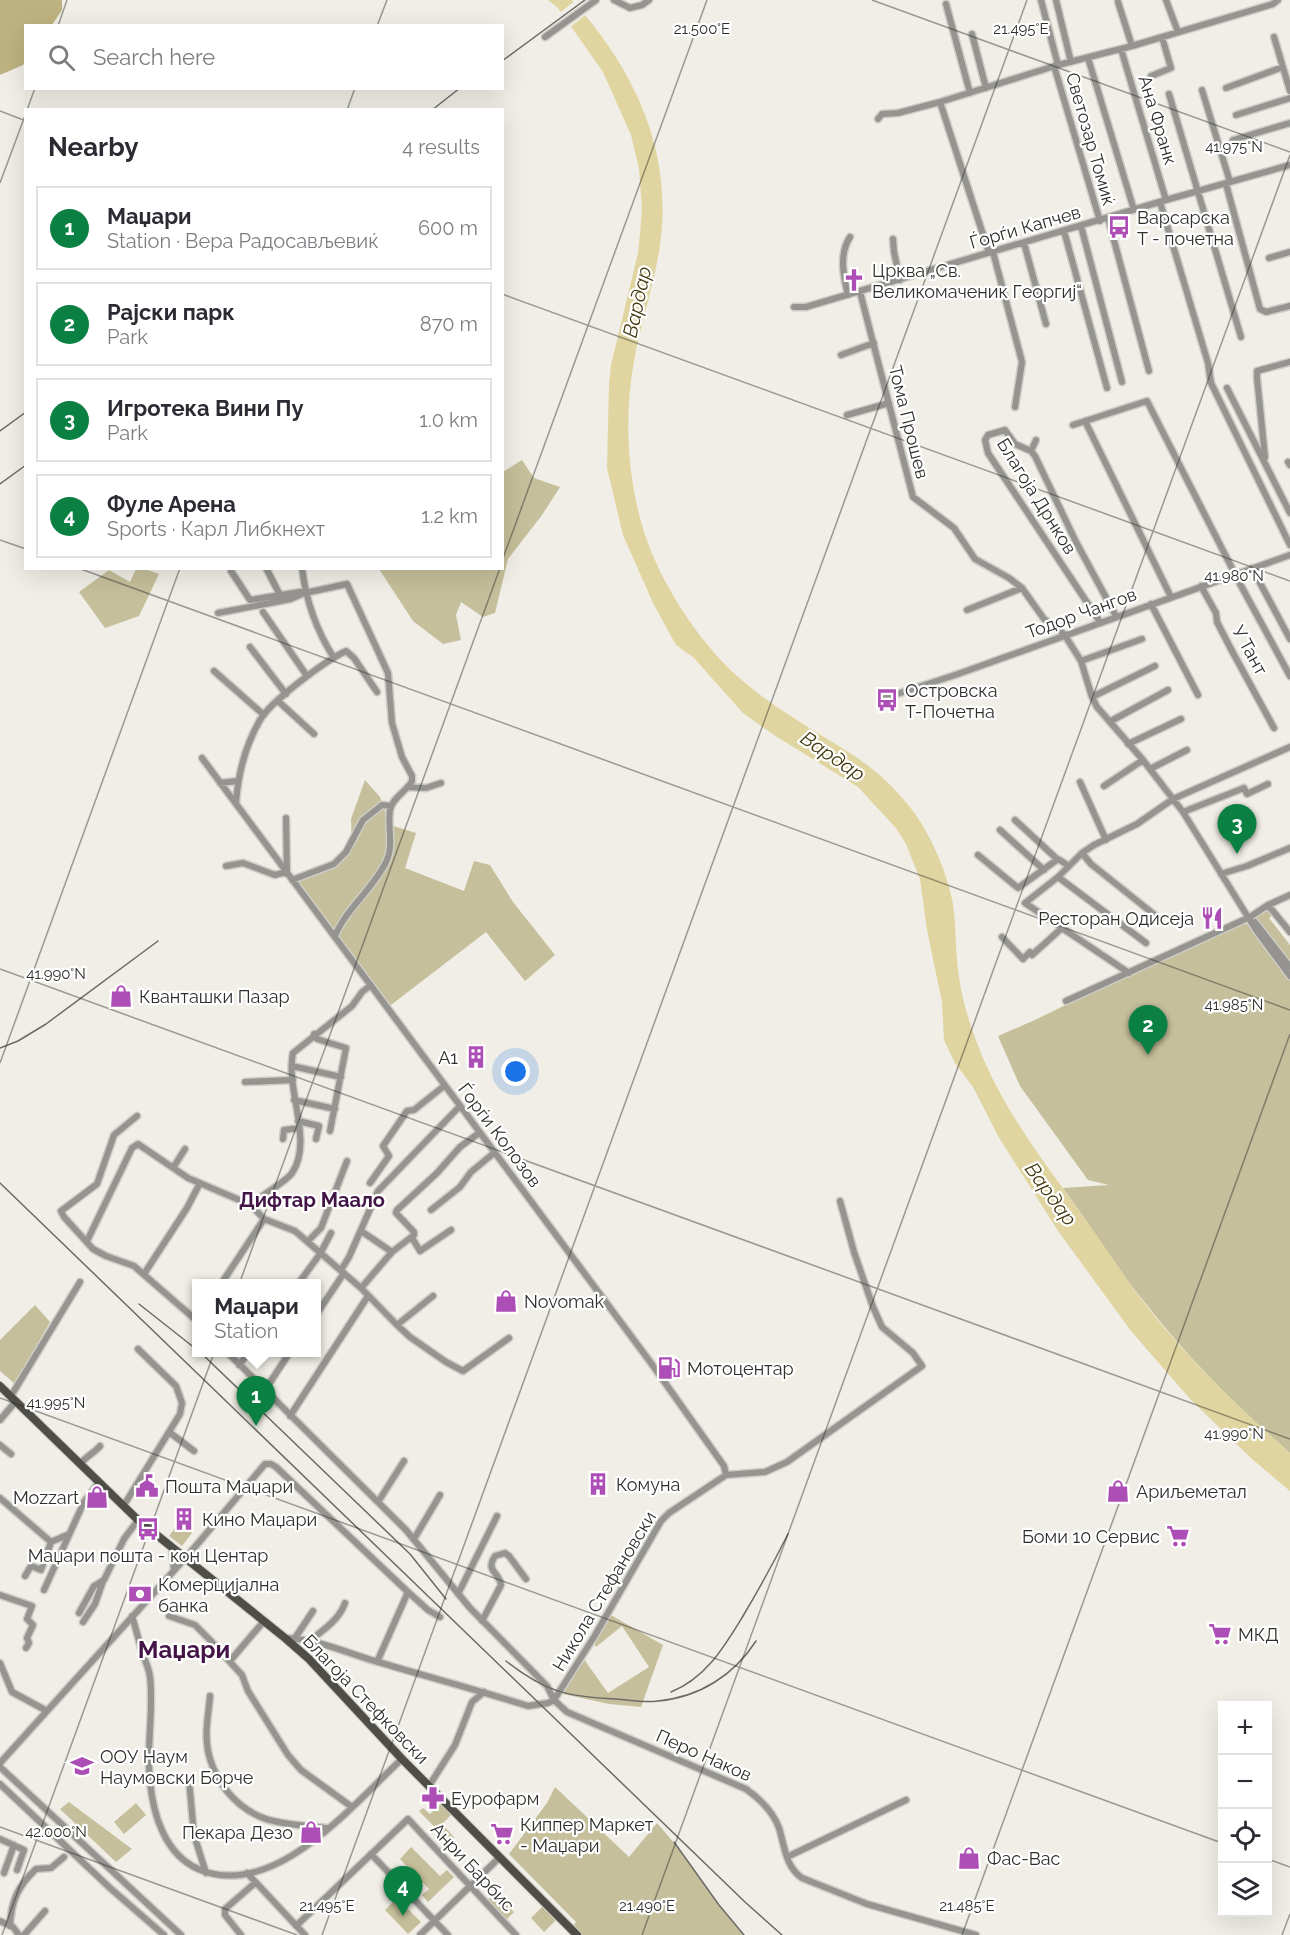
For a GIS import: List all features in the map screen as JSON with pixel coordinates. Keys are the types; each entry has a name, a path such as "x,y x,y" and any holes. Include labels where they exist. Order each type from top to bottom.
{"main road":[{"name":"Благоја Стефковски","path":"0,1386 138,1520 285,1638 324,1675 402,1759 577,1935"}],"street":[{"path":"545,37 596,0"},
{"path":"614,0 630,8 642,5 649,0"},
{"name":"Светозар Томиќ","path":"1041,0 1056,65 1100,220"},
{"path":"1056,0 1071,62"},
{"path":"1166,0 1179,32"},
{"path":"878,119 882,114 940,102 1056,65 1132,46 1273,4 1278,0"},
{"path":"1118,2 1132,46"},
{"path":"946,4 970,93"},
{"path":"972,34 986,88"},
{"path":"1151,76 1171,68 1162,37"},
{"path":"1274,37 1290,91"},
{"name":"Ана Франк","path":"1121,49 1208,363 1211,383 1290,545"},
{"path":"1088,58 1134,210"},
{"path":"1226,88 1283,67"},
{"path":"1202,90 1260,309 1266,312 1290,306"},
{"path":"1169,94 1241,337"},
{"path":"1236,115 1290,98"},
{"path":"940,102 991,252 1022,362 1015,407"},
{"path":"1233,140 1290,123"},
{"name":"Ѓорѓи Капчев","path":"794,307 806,307 860,292 1290,165"},
{"path":"1108,218 1149,371"},
{"path":"1081,226 1122,382"},
{"path":"1064,231 1107,388"},
{"path":"848,295 842,268 844,246 850,237"},
{"path":"893,239 900,280"},
{"path":"1024,243 1046,324"},
{"path":"1269,258 1290,252"},
{"name":"Тома Прошев","path":"860,292 913,496 954,528 975,559 1022,588 1044,619 1064,634 1081,661 1092,697"},
{"path":"841,355 874,342"},
{"path":"1265,461 1257,371 1290,362"},
{"path":"1227,388 1290,513"},
{"path":"1073,425 1148,401 1290,676"},
{"path":"847,415 889,403"},
{"path":"1085,421 1171,597"},
{"name":"Благоја Дрнков","path":"1100,622 988,453 985,440 988,435 1005,430 1015,444 1031,451 1045,474 1076,542 1116,616"},
{"path":"1031,451 1036,441"},
{"name":"Тодор Чангов","path":"882,699 1290,555"},
{"path":"1252,568 1290,639"},
{"path":"267,570 280,595"},
{"path":"302,570 305,593 318,630 334,658"},
{"path":"231,571 250,600 305,593"},
{"path":"218,613 291,599 305,593 347,584 388,673 392,723 412,781 391,806 390,854 378,874 346,914 335,936"},
{"name":"У Тант","path":"1202,586 1216,613 1217,622 1274,728"},
{"path":"967,610 1022,588"},
{"path":"1151,604 1198,695"},
{"path":"263,612 307,676"},
{"path":"1081,661 1142,639"},
{"path":"250,647 286,694"},
{"path":"236,804 237,781 252,738 264,715 307,676 346,651 350,653 377,692"},
{"path":"1155,666 1092,697 1183,812 1256,930 1290,976"},
{"path":"214,671 264,715"},
{"path":"1111,721 1168,690"},
{"path":"278,701 314,734"},
{"path":"1128,744 1181,718"},
{"path":"1129,973 1025,903 1058,877 1082,853 1137,824 1173,799 1290,747"},
{"path":"1150,769 1187,750"},
{"name":"Ѓорѓи Колозов","path":"202,758 694,1423 724,1466 726,1475"},
{"path":"1104,786 1143,760"},
{"path":"220,783 237,781"},
{"path":"1080,782 1106,840"},
{"path":"408,787 426,788 441,783"},
{"path":"1183,812 1244,788 1247,794 1268,784"},
{"path":"226,866 243,864 274,875 288,875 334,864 346,852 363,820 382,805 391,806"},
{"path":"286,818 288,875"},
{"path":"1015,820 1057,860"},
{"path":"1000,830 1044,870"},
{"path":"1221,874 1290,848"},
{"path":"1082,853 1091,864 1156,916"},
{"path":"978,855 1018,888 1057,860 1061,859 1069,866"},
{"path":"1058,877 1146,943"},
{"path":"1066,1000 1250,917 1268,905 1290,895"},
{"path":"1268,905 1290,932"},
{"path":"1250,917 1290,967"},
{"path":"1002,937 1023,959 1030,952 1032,955 1062,928"},
{"path":"251,1205 292,1173 299,1148 294,1100 293,1053 352,1006 362,992 371,985"},
{"path":"314,1034 318,1039 346,1048 330,1131"},
{"path":"292,1066 341,1077"},
{"path":"245,1082 293,1080"},
{"path":"370,1183 389,1156 383,1146 406,1111 416,1109 444,1086"},
{"path":"294,1100 335,1109"},
{"path":"321,1307 342,1272 378,1191 460,1106"},
{"path":"137,1116 114,1135 97,1184 61,1211 63,1217 93,1249 134,1266 192,1316"},
{"path":"283,1138 284,1130 298,1125 319,1126 316,1139"},
{"path":"361,1288 393,1252 412,1238 414,1232 396,1213 396,1210 437,1173 460,1147 479,1132"},
{"path":"87,1241 134,1146 142,1146 173,1168 200,1183 251,1205 264,1219 295,1231 361,1288 397,1325 427,1350 463,1371 509,1338"},
{"path":"173,1168 185,1149"},
{"path":"432,1210 460,1187 471,1172 494,1153"},
{"path":"308,1241 321,1228 346,1161"},
{"path":"144,1274 188,1208 200,1183"},
{"name":"Никола Стефановски","path":"554,1700 594,1637 661,1521 669,1513 726,1475 765,1472 787,1462 922,1366 913,1353 882,1327 854,1252 840,1201"},
{"path":"224,1279 264,1219"},
{"path":"412,1238 420,1251 451,1230"},
{"path":"361,1231 393,1252"},
{"path":"302,1279 320,1254 331,1233"},
{"path":"0,1420 80,1282"},
{"path":"290,1416 368,1296"},
{"path":"397,1325 433,1296"},
{"path":"124,1505 170,1432 182,1408 181,1397 176,1386 138,1349"},
{"path":"231,1357 414,1539 482,1621 547,1686 554,1700 528,1706 484,1692 472,1702 455,1745 429,1786"},
{"path":"238,1365 245,1357"},
{"path":"265,1390 287,1357"},
{"path":"170,1432 194,1451"},
{"path":"0,1445 11,1454"},
{"path":"81,1463 100,1446"},
{"path":"378,1502 404,1461"},
{"path":"181,1935 0,1765 174,1571 261,1466 271,1464 408,1592 428,1610 440,1617"},
{"path":"44,1590 63,1550 67,1535 84,1502 99,1482"},
{"path":"414,1539 440,1495"},
{"path":"0,1498 51,1542"},
{"path":"458,1594 497,1516"},
{"path":"83,1622 94,1604 124,1539 138,1520"},
{"path":"25,1576 32,1566 42,1570 51,1542 67,1535"},
{"path":"172,1549 174,1571"},
{"path":"482,1621 501,1584 491,1568 495,1556 505,1553 526,1579"},
{"path":"174,1571 181,1567 194,1566"},
{"path":"79,1613 94,1586 104,1580"},
{"name":"Благоја Стефковски","path":"376,1662 408,1592"},
{"path":"0,1595 32,1606 27,1619 33,1625 27,1638 29,1643 26,1648"},
{"path":"311,1640 331,1624 345,1603"},
{"path":"295,1638 313,1611"},
{"path":"132,1616 150,1677 150,1781 157,1815 163,1835 176,1854 189,1865 221,1875 247,1873 273,1866 291,1857 327,1828 402,1759"},
{"path":"169,1616 195,1624 242,1675 248,1691 294,1762 308,1777 352,1807"},
{"path":"230,1661 264,1621"},
{"name":"Благоја Стефковски","path":"285,1638 311,1640 376,1662 484,1692"},
{"path":"0,1663 8,1688"},
{"path":"0,1689 8,1688 47,1711"},
{"path":"210,1696 207,1743 210,1760 219,1782 233,1798 246,1811 262,1818 327,1828"},
{"name":"Перо Наков","path":"554,1700 567,1712 746,1789 767,1806 778,1826 787,1857 796,1874 810,1882 875,1906 976,1935"},
{"path":"189,1780 194,1835 206,1872"},
{"path":"0,1784 110,1888 164,1935"},
{"path":"787,1857 906,1800"},
{"name":"Анри Барбис","path":"371,1854 408,1819 516,1935"},
{"path":"0,1839 24,1850 17,1870"},
{"path":"4,1873 14,1845"},
{"path":"296,1926 371,1854 448,1935"},
{"path":"10,1926 11,1906 23,1882 36,1869 51,1868 64,1857"},
{"path":"420,1935 500,1857"},
{"path":"247,1873 305,1935"},
{"path":"241,1935 225,1914 225,1909 255,1883"},
{"path":"24,1935 45,1911"},
{"path":"0,1922 10,1926 19,1935"}],"shaded area":[{"path":"0,0 62,0 62,10 53,24 24,24 24,64 0,75"},
{"path":"522,460 534,478 560,487 542,515 508,559 495,613 483,617 461,602 456,615 461,640 443,644 413,621 380,570 504,570 504,471"},
{"path":"109,570 130,582 136,570 148,570 159,574 139,616 105,628 79,592"},
{"path":"365,780 380,797 390,825 416,833 405,868 464,891 474,861 490,865 513,902 555,955 525,981 486,932 387,1008 295,884 332,864 352,847 351,819"},
{"path":"1267,908 1273,915 1269,918 1290,945 1290,960 1256,920 1256,917"},
{"path":"1242,924 1250,924 1290,979 1290,1453 1232,1400 1196,1363 1162,1324 1114,1261 1063,1188 1109,1185 1088,1180 1020,1086 998,1036 1174,952"},
{"path":"35,1305 50,1322 15,1384 0,1371 0,1340"},
{"path":"179,1523 192,1533 182,1546 169,1536"},
{"path":"609,1614 663,1645 641,1707 609,1704 563,1694 583,1658 608,1693 649,1667 622,1626 596,1647 593,1642"},
{"path":"555,1787 629,1857 657,1823 744,1935 577,1935 571,1929 576,1922 509,1854 547,1803"},
{"path":"69,1802 132,1849 116,1862 60,1809"},
{"path":"136,1803 146,1815 124,1834 114,1822"},
{"path":"441,1804 451,1815 442,1824 454,1837 449,1842 419,1811 423,1808 430,1814"},
{"path":"411,1847 440,1876 447,1870 454,1877 428,1902 422,1895 429,1889 400,1859"},
{"path":"495,1893 514,1912 505,1921 486,1902"},
{"path":"397,1898 421,1922 408,1934 385,1910"},
{"path":"543,1906 556,1920 544,1932 531,1918"}],"water":[{"name":"Вардар","path":"548,0 572,0 611,50 641,104 658,163 662,194 662,226 654,277 634,361 628,425 631,468 638,511 660,571 682,610 722,662 775,706 871,768 896,791 916,816 941,862 949,887 954,914 958,971 970,1023 986,1065 1008,1108 1145,1304 1214,1382 1290,1453 1290,1491 1252,1459 1191,1400 1131,1331 1058,1231 998,1136 973,1087 955,1063 944,1040 942,1002 927,930 920,879 906,844 896,828 858,787 743,713 694,658 676,645 653,603 623,535 607,468 611,365 638,253 642,208 639,169 631,135 603,72 558,8"}],"pier":[{"path":"576,0 588,13 569,28 558,14"}],"railway":[{"path":"504,60 585,0"},
{"path":"435,108 457,90"},
{"path":"0,431 24,413"},
{"path":"0,484 24,466"},
{"path":"0,1048 18,1041 46,1024 158,941"},
{"path":"0,1183 745,1902 782,1935"},
{"path":"139,1304 192,1346"},
{"path":"205,1357 410,1554 446,1599"},
{"path":"671,1692 694,1679 721,1650 755,1596 788,1534"},
{"path":"506,1661 533,1680 558,1691 584,1697 653,1702 688,1695 714,1682 737,1664 756,1641"},
{"path":"674,1842 719,1905 744,1935"}],"place":[{"name":"Варсарска Т - почетна","path":"1119,227"},
{"name":"Црква „Св. Великомаченик Георгиј“","path":"854,280"},
{"name":"Островска Т-Почетна","path":"887,700"},
{"name":"Игротека Вини Пу","path":"1237,854"},
{"name":"Ресторан Одисеја","path":"1212,918"},
{"name":"Кванташки Пазар","path":"121,996"},
{"name":"Рајски парк","path":"1148,1055"},
{"name":"А1","path":"476,1057"},
{"name":"Novomak","path":"506,1301"},
{"name":"Мотоцентар","path":"669,1368"},
{"name":"Маџари","path":"256,1426"},
{"name":"Комуна","path":"598,1484"},
{"name":"Пошта Маџари","path":"147,1486"},
{"name":"Ариљеметал","path":"1118,1491"},
{"name":"Mozzart","path":"97,1497"},
{"name":"Кино Маџари","path":"184,1519"},
{"name":"Маџари пошта - кон Центар","path":"148,1529"},
{"name":"Боми 10 Сервис","path":"1178,1536"},
{"name":"Комерцијална банка","path":"140,1594"},
{"name":"МКД","path":"1220,1634"},
{"name":"ООУ Наум Наумовски Борче","path":"82,1766"},
{"name":"Еурофарм","path":"433,1798"},
{"name":"Пекара Дезо","path":"311,1832"},
{"name":"Киппер Маркет - Маџари","path":"502,1834"},
{"name":"Фас-Вас","path":"969,1858"},
{"name":"Фуле Арена","path":"403,1916"}],"district":[{"name":"Дифтар Маало","path":"312,1200"},
{"name":"Маџари","path":"184,1649"}]}
